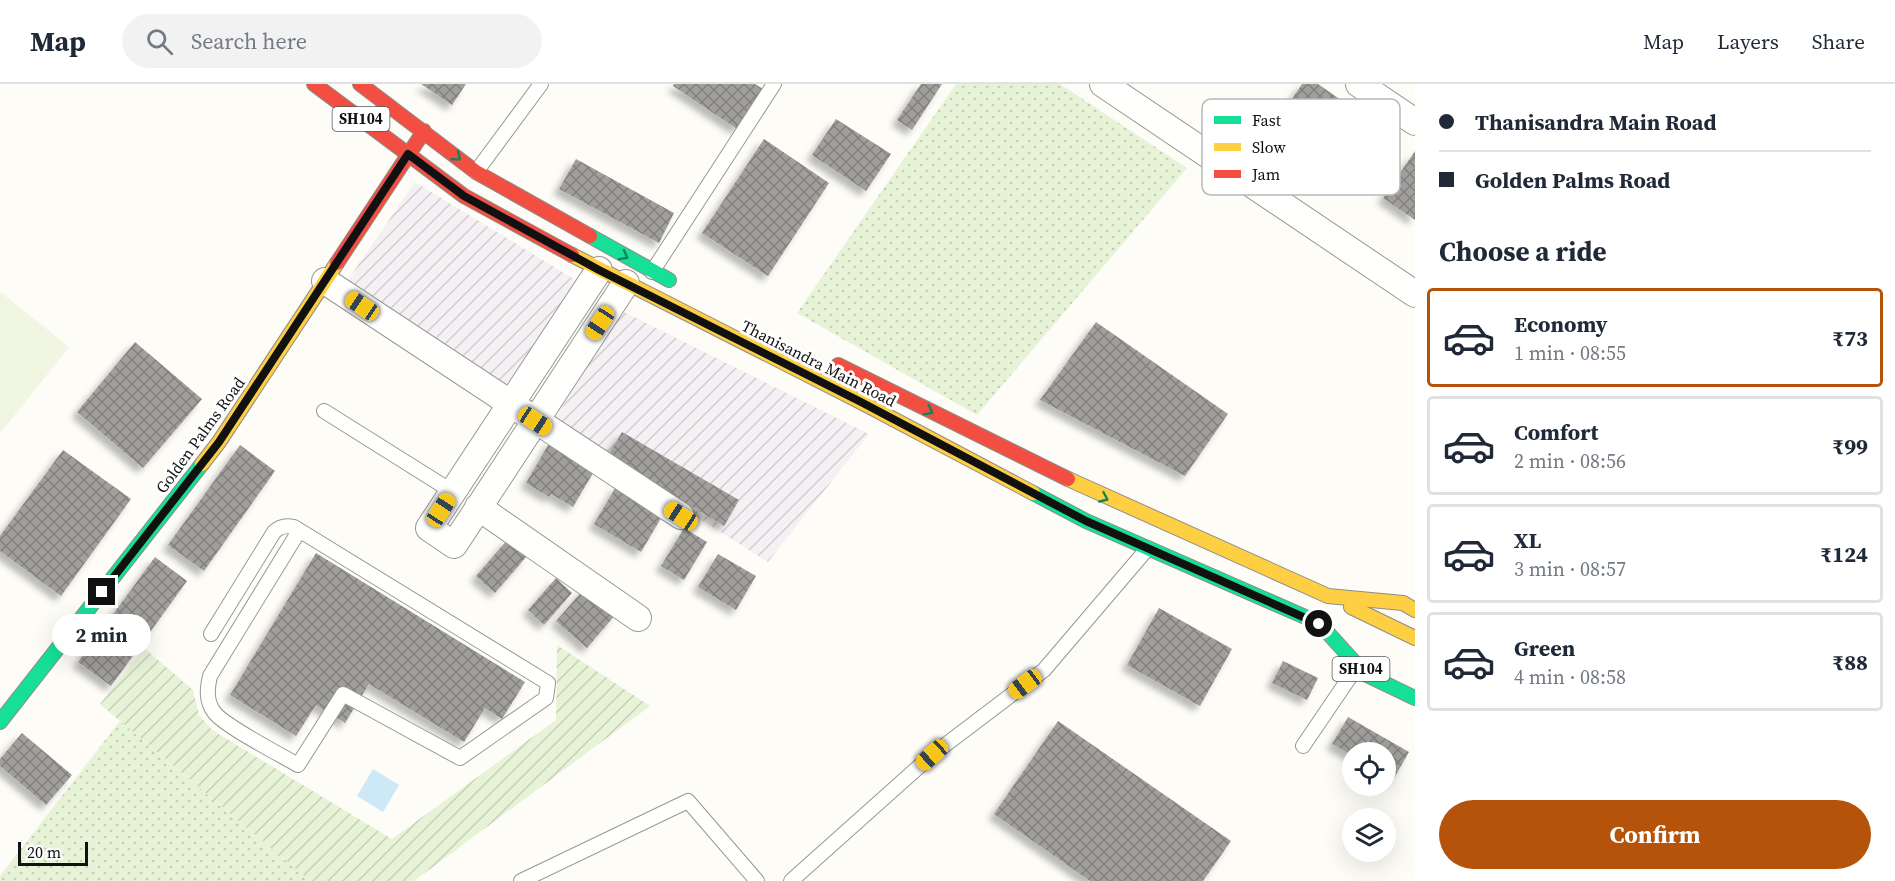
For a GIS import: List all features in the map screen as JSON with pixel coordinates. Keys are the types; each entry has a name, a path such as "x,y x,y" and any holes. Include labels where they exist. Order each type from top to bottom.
{"main road":[{"name":"Thanisandra Main Road","path":"314,84 464,196 599,270 861,402 1086,521 1319,624 1365,674 1415,698"},
{"name":"SH104","path":"360,84 476,172 683,288"},
{"name":"Golden Palms Road","path":"0,722 219,442 424,131"},
{"name":"Thanisandra Main Road","path":"829,361 1096,494 1328,596 1403,603 1415,610"},
{"path":"1328,596 1415,638"},
{"name":"SH104","path":"1319,624 1360,645"}],"street":[{"path":"1103,84 1202,151"},
{"path":"1359,84 1381,99"},
{"path":"1400,112 1415,122"},
{"path":"1268,195 1415,294"},
{"path":"599,270 429,528 454,545 626,283"},
{"path":"325,281 681,516"},
{"path":"478,507 638,618"}],"lane":[{"path":"476,172 541,84"},
{"path":"652,272 774,84"},
{"path":"324,411 453,492"},
{"path":"212,634 274,532 283,526 289,526 299,531 548,683 546,699 460,758 343,694 298,765 220,719 209,704 210,676 299,531"},
{"path":"791,881 932,755 1044,670 1148,548"},
{"path":"1303,746 1358,665"},
{"path":"520,881 688,801 757,881"}],"shaded area":[{"path":"415,182 582,284 512,390 345,284"},
{"path":"622,311 869,434 768,562 551,425"}],"green space":[{"path":"956,84 1060,84 1187,168 977,415 797,313"},
{"path":"0,292 69,347 0,433"},
{"path":"557,645 650,706 414,881 310,881 100,704 144,648 193,690 199,715 212,730 392,839 556,720"},
{"path":"120,721 310,881 0,881 0,876"}],"water":[{"path":"373,769 399,785 383,812 357,796"}],"building":[{"path":"421,84 466,84 452,105"},
{"path":"674,84 755,84 763,89 737,129 673,86"},
{"path":"921,84 942,84 912,130 897,120"},
{"path":"1302,84 1318,84 1340,99 1292,99"},
{"path":"836,119 891,154 866,191 812,155"},
{"path":"764,139 829,183 768,276 702,233"},
{"path":"1415,151 1415,220 1383,198 1385,195 1400,195 1400,173"},
{"path":"576,159 674,213 659,243 559,189"},
{"path":"1096,322 1228,414 1185,476 1040,400"},
{"path":"135,342 202,399 143,468 77,412"},
{"path":"622,432 739,500 724,526 676,497 672,503 604,462"},
{"path":"551,440 596,468 573,507 551,494 549,497 526,483"},
{"path":"240,445 275,471 204,571 168,545"},
{"path":"63,450 131,499 61,596 0,551 0,536"},
{"path":"617,485 664,513 641,552 594,524"},
{"path":"684,528 707,542 684,580 661,566"},
{"path":"508,539 527,556 495,593 476,576"},
{"path":"316,553 525,682 502,719 485,708 464,742 369,684 345,723 316,705 296,736 230,695"},
{"path":"718,554 756,576 736,610 698,587"},
{"path":"155,557 187,581 111,686 78,662"},
{"path":"556,578 572,593 544,625 528,610"},
{"path":"585,588 616,614 587,648 556,621"},
{"path":"1159,608 1232,649 1200,706 1127,665"},
{"path":"1283,661 1318,678 1307,700 1272,683"},
{"path":"1348,717 1392,742 1342,742 1342,750 1332,744"},
{"path":"1058,721 1231,841 1203,881 1090,881 994,814"},
{"path":"22,733 72,775 46,805 0,766 0,759"},
{"path":"1396,745 1409,752 1396,775"}],"traffic: fast":[{"path":"590,236 669,280"},
{"path":"0,722 202,464"},
{"path":"1033,493 1086,521 1319,623 1365,674 1415,698"}],"traffic: slow":[{"path":"572,255 861,402 1033,493"},
{"path":"202,464 219,442 337,263"},
{"path":"1068,479 1328,596 1403,603 1415,610"},
{"path":"1351,607 1415,638"}],"traffic: jam":[{"path":"314,84 464,196 572,255"},
{"path":"360,84 476,172 590,236"},
{"path":"337,263 424,131"},
{"path":"838,365 1068,479"}],"route":[{"path":"102,592 219,442 408,154 464,196 599,270 861,402 1086,521 1319,624"}]}
